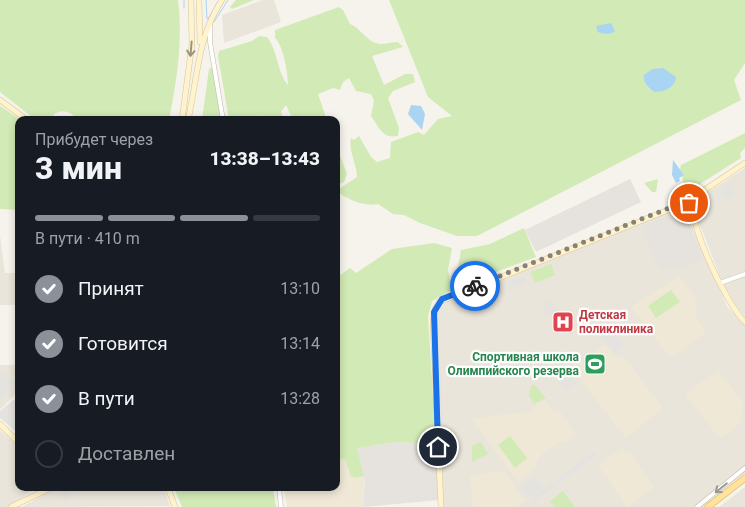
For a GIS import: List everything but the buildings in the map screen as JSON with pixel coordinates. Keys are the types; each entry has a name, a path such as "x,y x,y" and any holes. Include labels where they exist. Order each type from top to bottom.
{"main road":[{"path":"183,116 192,44 191,0"},
{"path":"199,57 200,0"},
{"path":"189,116 203,38 210,20 222,0"},
{"path":"0,100 22,116"},
{"path":"440,507 433,322 436,305 448,296 668,210 697,195 745,162"},
{"path":"668,210 688,212 697,195"},
{"path":"683,202 689,203 695,225 720,283 733,309 745,322"},
{"path":"683,202 680,207 695,225"},
{"path":"0,424 15,438"},
{"path":"708,507 745,478"},
{"path":"714,507 745,482"},
{"path":"31,496 36,491"},
{"path":"11,507 43,491"},
{"path":"169,491 175,507"}],"street":[{"path":"210,20 210,42 223,116"},
{"path":"720,283 745,274"},
{"path":"697,507 745,468"},
{"path":"279,491 282,507"}],"shaded area":[{"path":"263,0 274,0 281,22 224,43 222,15"},
{"path":"745,168 745,317 736,306 721,279 693,207 697,199"},
{"path":"630,179 641,202 536,252 525,230"},
{"path":"731,183 736,197 730,199 724,197 720,187"},
{"path":"678,211 689,220 728,308 745,324 745,473 704,507 442,507 434,313 437,306 449,298 670,212"},
{"path":"670,215 687,220 703,259 678,269 675,266 665,270 656,263 641,227"},
{"path":"0,235 5,273 15,273 15,305 0,305"},
{"path":"524,276 526,283 510,289 507,282"},
{"path":"679,276 696,299 695,316 705,330 704,334 673,357 669,356 631,307"},
{"path":"551,300 558,310 548,317 542,305"},
{"path":"611,328 626,345 616,354 601,336"},
{"path":"605,344 615,357 624,357 663,408 626,438 573,370"},
{"path":"0,365 15,365 15,394 0,410"},
{"path":"563,366 576,383 565,391 553,374"},
{"path":"0,371 13,382 1,399 0,398"},
{"path":"718,371 744,403 740,423 723,437 718,436 685,394"},
{"path":"441,373 445,442 441,442 437,374"},
{"path":"15,400 15,430 0,418 0,411"},
{"path":"545,400 554,413 559,410 576,435 564,443 561,441 540,456 533,470 518,482 472,419 533,411 535,405"},
{"path":"0,430 15,443 15,491 32,491 7,507 0,507"},
{"path":"340,442 357,448 365,481 363,507 287,507 284,491 340,491"},
{"path":"397,442 436,444 439,500 363,507 365,481 357,448"},
{"path":"622,449 626,453 629,451 654,487 627,507 598,465"},
{"path":"594,451 597,455 532,504 529,500"},
{"path":"504,471 525,501 516,507 473,507 470,476"},
{"path":"536,476 544,487 528,498 520,487"},
{"path":"745,487 745,507 719,507"},
{"path":"50,491 165,491 170,506 22,507"},
{"path":"60,491 70,492 69,498 65,500 59,494"}],"green space":[{"path":"0,0 178,0 180,30 178,60 170,116 74,116 61,111 53,116 31,116 0,92"},
{"path":"236,0 254,0 232,9 230,7"},
{"path":"389,0 745,0 745,63 734,80 741,100 477,236 457,236 420,223 404,215 393,214 378,204 356,202 340,194 340,188 357,177 350,143 351,138 354,140 359,136 371,157 377,162 390,158 391,142 418,132 424,135 438,119 452,116 428,97","holes":["644,81 671,88 654,92 648,88"]},
{"path":"339,7 343,10 350,24 368,39 381,44 398,42 403,47 372,56 384,85 405,74 413,74 415,82 393,91 388,98 399,128 398,136 388,136 382,131 371,116 374,101 371,94 356,91 349,78 343,82 340,90 333,88 318,94 326,116 291,116 286,105 281,112 282,116 228,116 218,56 219,51 252,41 259,36 267,37 271,43 284,80 288,85 284,60 275,38 275,30"},
{"path":"213,67 220,116 203,116 209,69"},
{"path":"0,106 15,116 15,210 0,209"},
{"path":"745,133 745,148 740,153 741,158 692,189 685,191 682,176 684,175 680,169 681,165"},
{"path":"340,156 347,174 344,182 340,184"},
{"path":"658,179 656,192 652,192 644,183"},
{"path":"524,228 536,257 461,285 457,273 461,250 490,244"},
{"path":"434,243 452,248 448,270 452,290 432,301 428,317 436,444 397,442 357,448 364,476 355,478 351,476 345,459 340,458 340,275 350,268 356,273 392,249"},
{"path":"551,264 555,275 535,283 530,272"},
{"path":"671,290 680,302 656,318 648,306"},
{"path":"534,384 546,398 534,404 529,396 531,386"},
{"path":"510,436 527,458 515,468 498,445"},
{"path":"481,442 488,454 472,462 472,446"},
{"path":"175,491 273,491 276,507 182,507"},
{"path":"563,491 575,507 554,507 550,501"}],"water":[{"path":"611,23 615,31 607,34 598,32 596,26"},
{"path":"663,68 676,77 674,84 668,89 654,92 646,85 644,75 652,69"},
{"path":"411,105 421,106 425,114 422,130 408,114"},
{"path":"673,160 684,175 676,183 672,175"}],"waterway":[{"path":"184,0 184,8"},
{"path":"206,0 207,19"},
{"path":"208,19 219,0"},
{"path":"214,22 228,0"}],"way so far":[{"path":"475,286 684,202 689,203"}],"place":[{"name":"Детская поликлиника","path":"563,322"},
{"name":"Спортивная школа Олимпийского резерва","path":"595,364"}],"route":[{"path":"438,447 434,312 436,305 442,299 475,286"}]}
